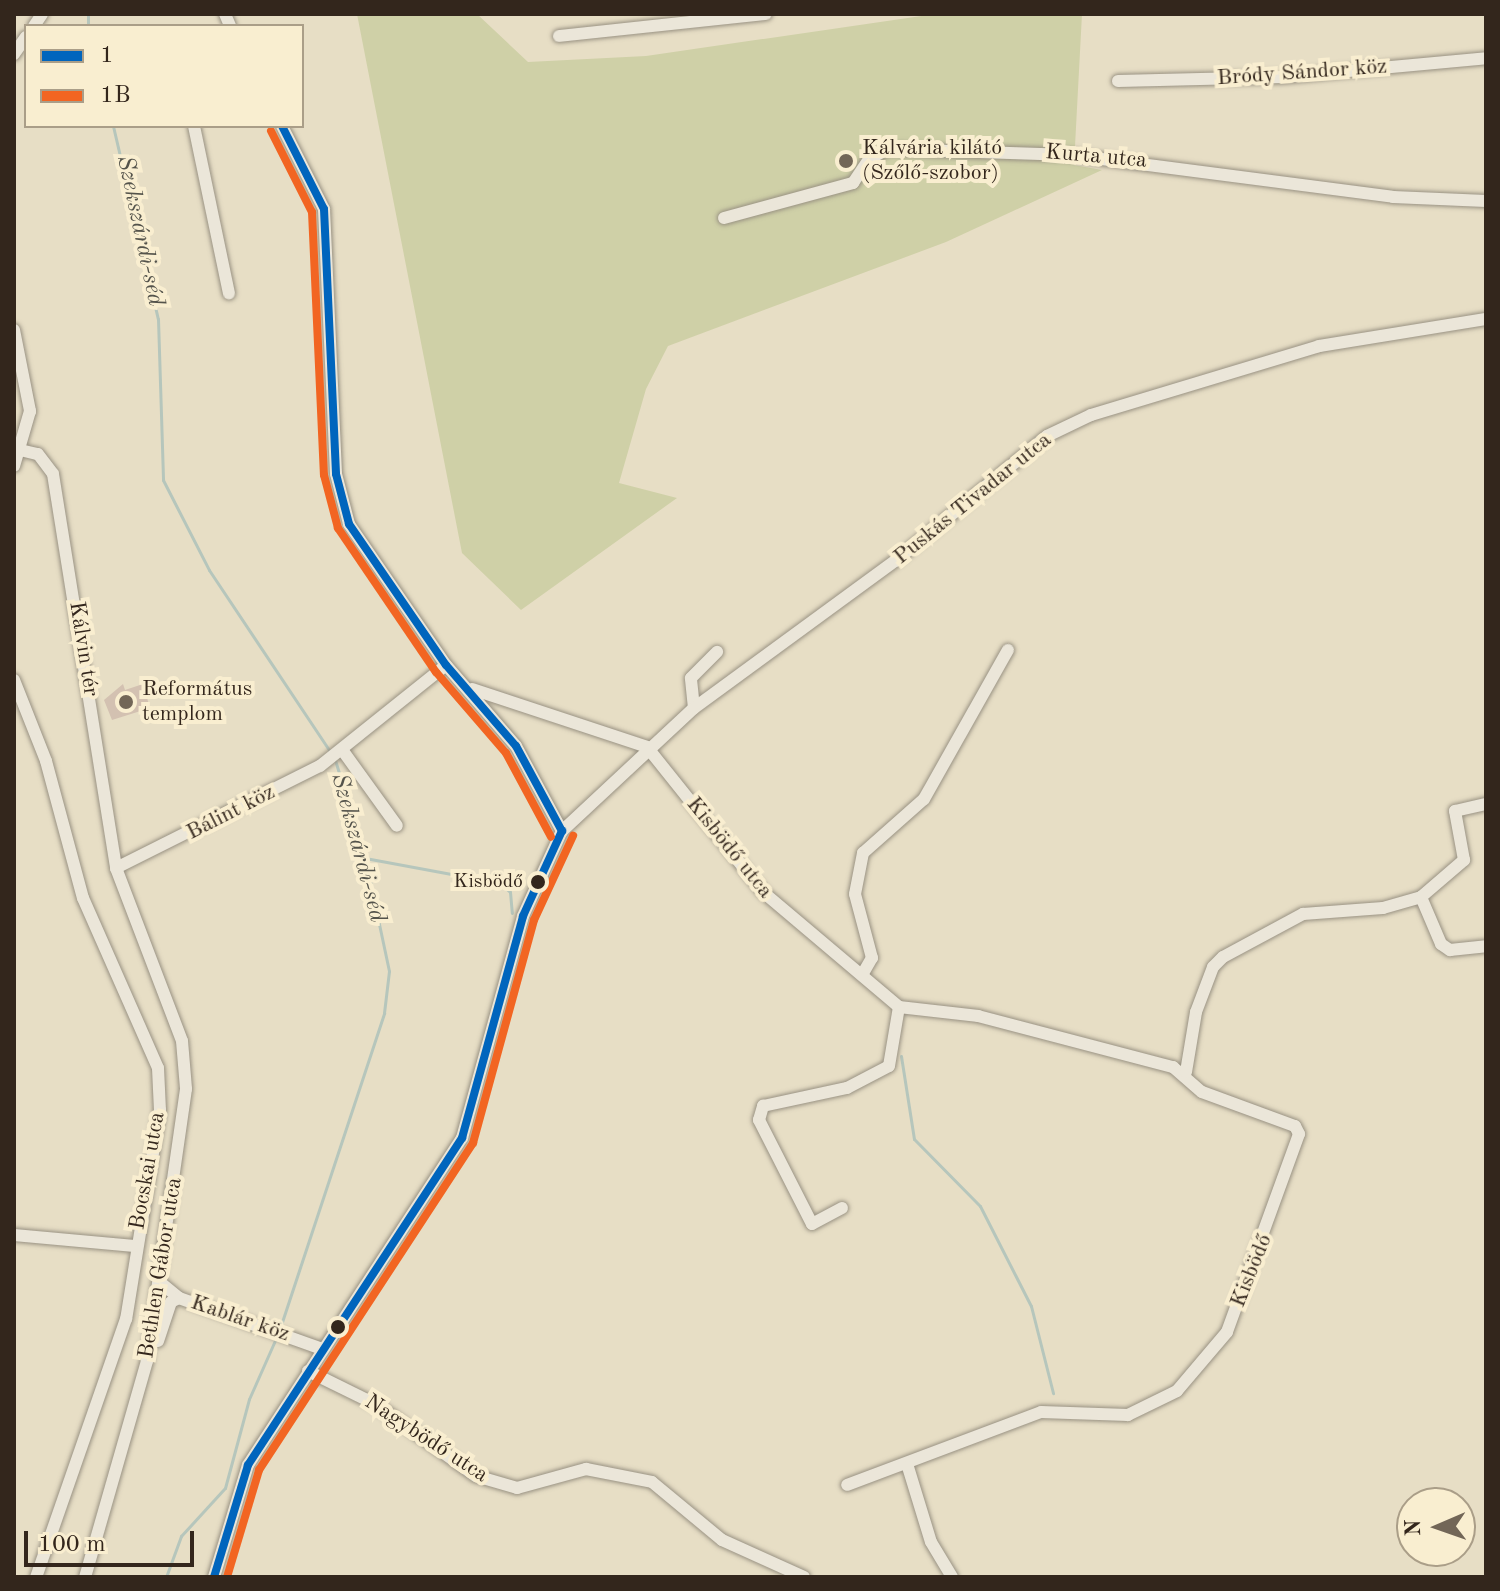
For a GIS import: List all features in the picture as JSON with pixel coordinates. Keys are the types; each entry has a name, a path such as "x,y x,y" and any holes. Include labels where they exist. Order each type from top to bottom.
{"street":[{"path":"559,36 766,14"},
{"name":"Bródy Sándor köz","path":"1118,81 1283,77 1486,58"},
{"path":"194,128 229,293"},
{"path":"214,1577 248,1465 462,1138 523,916 562,831 516,746 472,689 446,665 349,524 336,474 324,209 283,128"},
{"name":"Kurta utca","path":"724,218 853,183 869,159 888,149 1071,155 1393,197 1486,201"},
{"name":"Puskás Tivadar utca","path":"562,831 647,747 694,708 895,561 1047,436 1091,415 1319,346 1486,319"},
{"path":"14,330 30,411 14,466"},
{"name":"Kálvin tér","path":"20,450 38,454 53,474 116,868"},
{"path":"862,975 872,958 855,894 863,853 924,799 1008,650"},
{"path":"694,708 691,678 717,652"},
{"name":"Bálint köz","path":"116,868 320,766 343,751 446,665"},
{"name":"Bocskai utca","path":"14,680 46,761 83,898 158,1068 160,1110 113,1363 81,1437 36,1577"},
{"path":"472,689 647,747"},
{"name":"Kisbödő utca","path":"647,747 763,892 899,1007"},
{"path":"343,751 397,826"},
{"path":"1186,1072 1196,1012 1213,967 1223,957 1303,914 1383,908 1421,897 1464,860 1455,811 1486,804"},
{"name":"Bethlen Gábor utca","path":"85,1577 147,1361 162,1284 184,1111 182,1041 116,868"},
{"path":"1421,897 1441,944 1450,950 1486,946"},
{"path":"842,1208 812,1224 759,1120 763,1106 847,1088 889,1066 899,1007"},
{"name":"Kisbödő","path":"847,1485 908,1467 1041,1412 1072,1417 1146,1410 1204,1367 1243,1294 1299,1134 1295,1126 1202,1092 1186,1072 978,1016 899,1007"},
{"path":"14,1235 135,1246"},
{"name":"Kablár köz","path":"162,1284 179,1298 284,1332 322,1349"},
{"path":"147,1361 171,1302 179,1298"},
{"name":"Nagybödő utca","path":"308,1371 375,1404 476,1476 517,1488 586,1469 652,1482 722,1540 804,1577"},
{"path":"908,1467 931,1542 952,1577"}],"green space":[{"path":"357,14 477,14 528,62 646,56 935,14 1082,14 1074,165 1102,170 946,242 668,346 646,389 619,483 677,498 521,610 462,553"}],"building":[{"name":"Református templom","path":"123,684 125,690 143,684 150,708 112,720 104,700"}],"waterway":[{"name":"Szekszárdi-séd","path":"88,14 88,24"},
{"name":"Szekszárdi-séd","path":"113,128 158,319 163,480 209,570 331,753"},
{"name":"Szekszárdi-séd","path":"279,1331 384,1013 389,971 365,858 335,760"},
{"path":"365,858 500,883 510,892 512,913"},
{"path":"901,1056 914,1139 980,1206 1031,1306 1053,1393"},
{"name":"Szekszárdi-séd","path":"166,1577 181,1536 225,1488 249,1399 276,1338"}],"transit line":[{"name":"1","path":"283,128 324,209 336,474 349,524 446,665 516,746 562,831"},
{"name":"1B","path":"271,131 312,212 324,475 338,528 436,672 506,753 551,837"},
{"name":"1","path":"214,1577 248,1465 462,1138 523,916 562,831"},
{"name":"1B","path":"227,1577 259,1470 473,1143 534,920 573,836"}],"place":[{"name":"Kálvária kilátó (Szőlő-szobor)","path":"846,161"},
{"name":"Református templom","path":"126,702"},
{"name":"Kisbödő","path":"538,882"}]}
